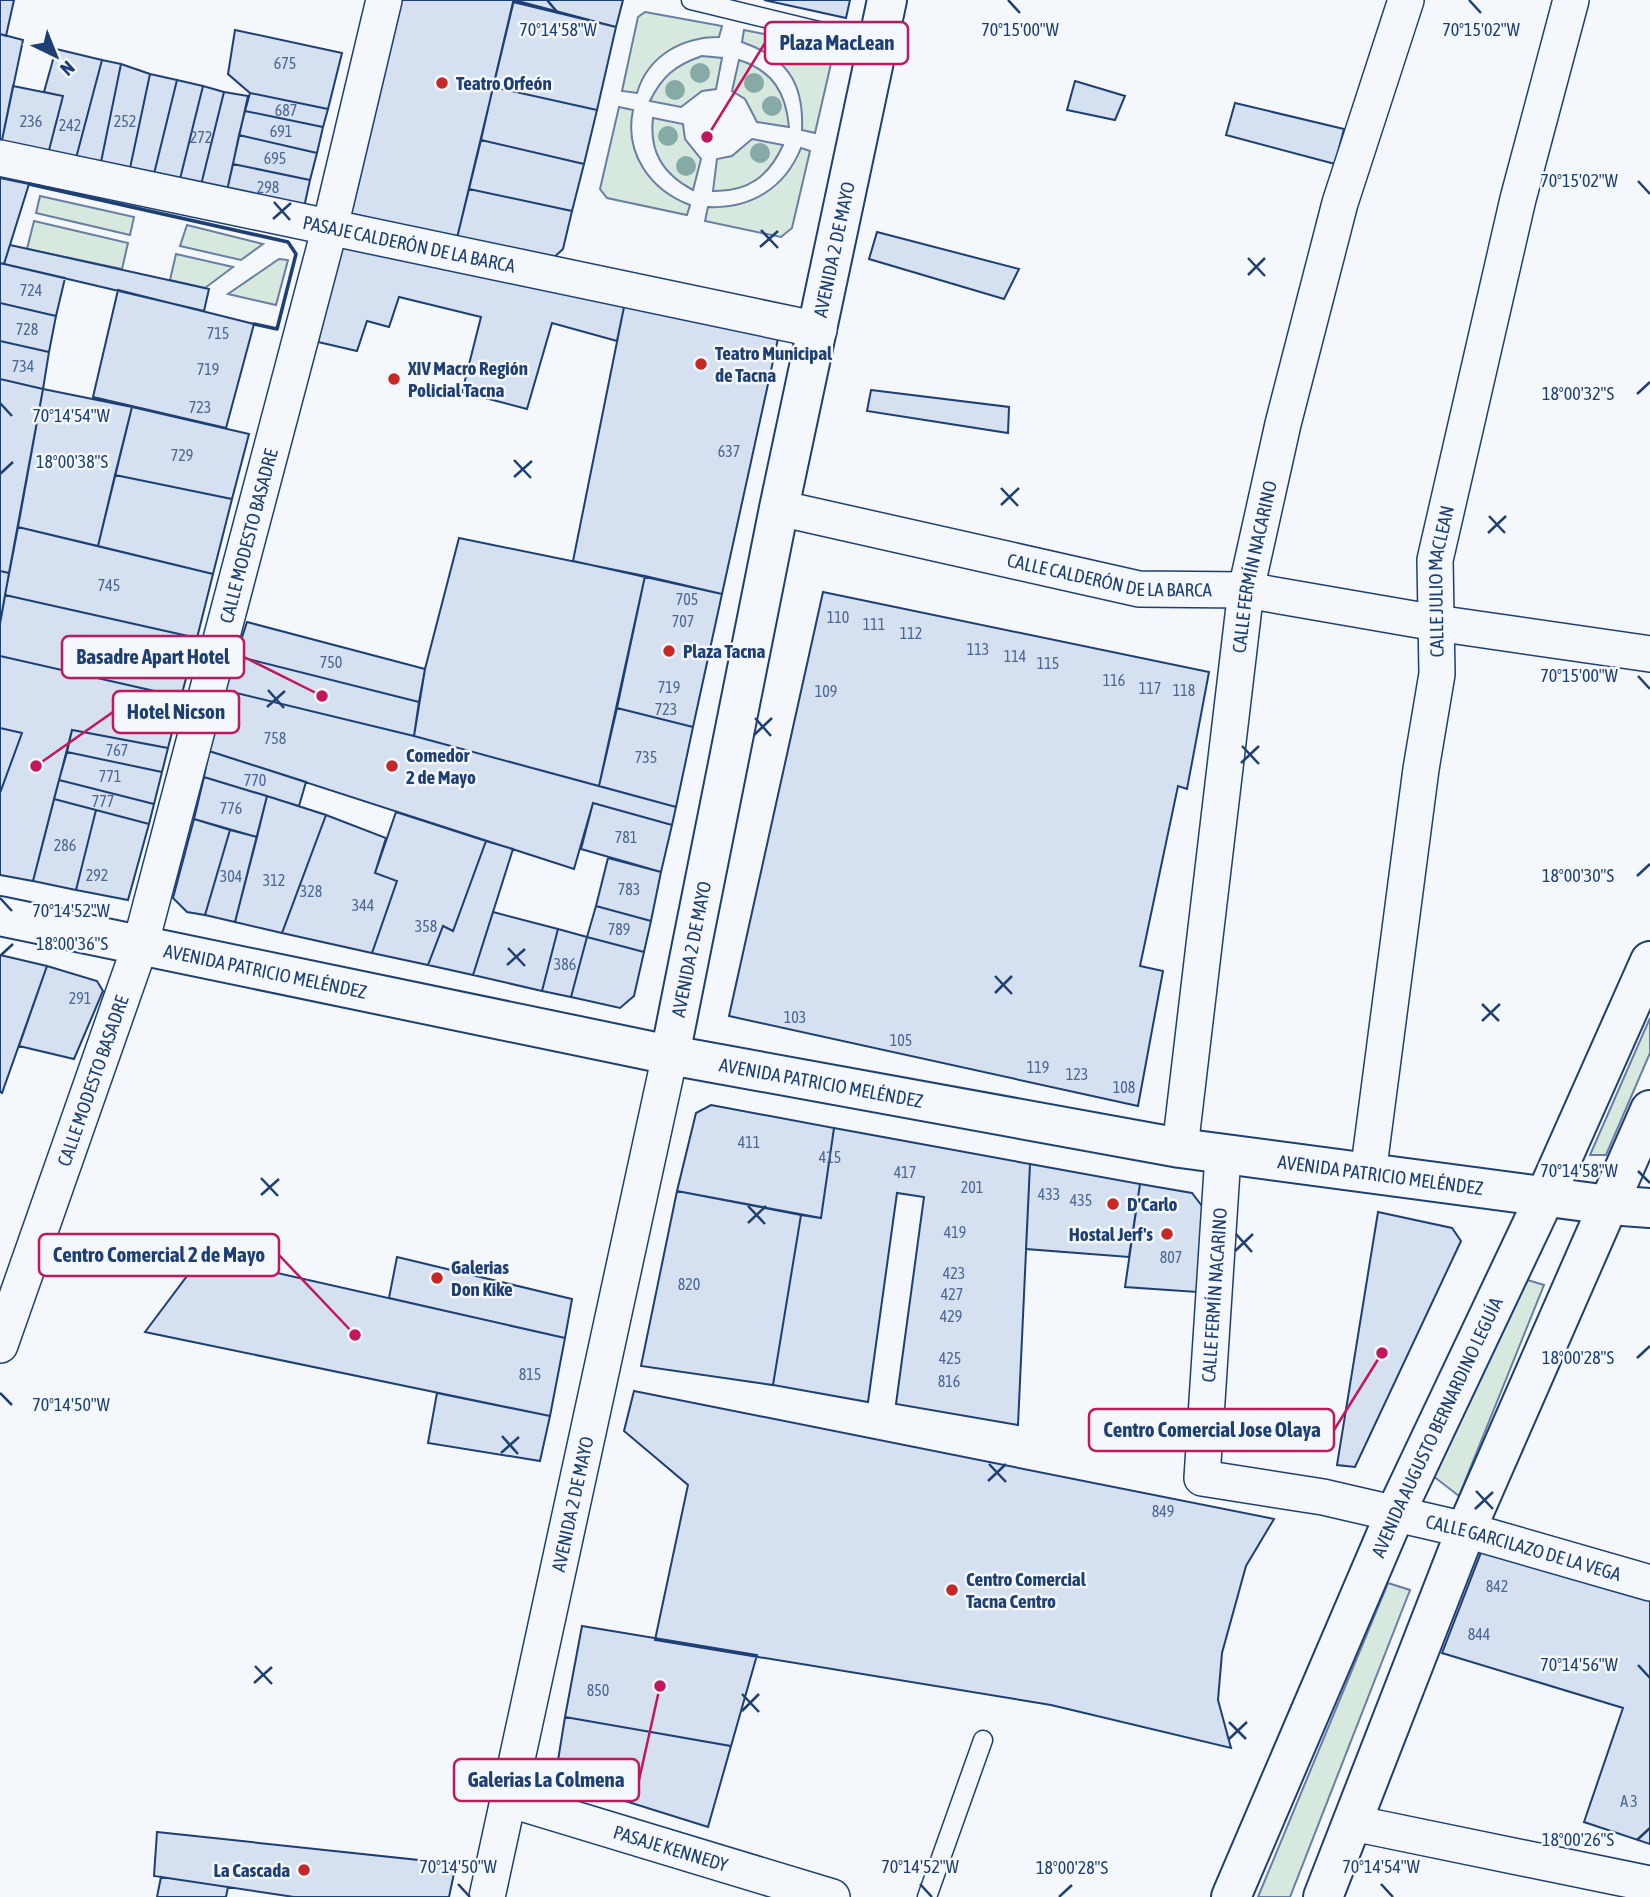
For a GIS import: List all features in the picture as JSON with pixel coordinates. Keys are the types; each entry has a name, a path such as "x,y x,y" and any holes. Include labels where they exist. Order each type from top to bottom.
{"street":[{"name":"CALLE MODESTO BASADRE","path":"0,1345 141,946 330,227 384,0"},
{"name":"AVENIDA 2 DE MAYO","path":"487,1897 670,1055 779,508 819,330 887,0"},
{"name":"CALLE FERMÍN NACARINO","path":"1180,1148 1246,590 1283,424 1340,203 1406,0"},
{"name":"CALLE JULIO MACLEAN","path":"1368,1174 1420,769 1437,674 1435,560 1518,199 1572,0"},
{"name":"PASAJE CALDERÓN DE LA BARCA","path":"0,158 819,330"},
{"name":"CALLE CALDERÓN DE LA BARCA","path":"779,508 1139,589 1246,590 1650,654"},
{"name":"AVENIDA PATRICIO MELÉNDEZ","path":"0,916 670,1055 1180,1148 1545,1197 1650,1208"},
{"name":"AVENIDA AUGUSTO BERNARDINO LEGUÍA","path":"1231,1897 1395,1514 1545,1197 1650,961"},
{"path":"1323,1897 1466,1530 1650,1110"},
{"name":"CALLE FERMÍN NACARINO","path":"1202,1478 1223,1155"},
{"name":"CALLE GARCILAZO DE LA VEGA","path":"1202,1478 1323,1497 1466,1530 1650,1583"},
{"name":"PASAJE KENNEDY","path":"508,1799 832,1897"},
{"path":"1353,1823 1650,1884"}],"lane":[{"path":"691,0 876,45"},
{"path":"927,1897 983,1740"}],"shaded area":[{"path":"645,12 722,26 719,37 693,40 658,59 649,68 637,93 622,91 638,17"},
{"path":"744,30 828,47 833,55 815,133 802,130 800,98 790,74 771,56 742,42"},
{"path":"702,56 722,58 716,89 702,91 681,107 650,101 671,72"},
{"path":"739,60 761,70 776,85 785,104 789,127 757,122 745,99 732,91"},
{"path":"619,107 633,110 632,141 643,168 663,190 690,205 687,215 607,198 600,189"},
{"path":"653,118 683,124 685,139 701,159 693,190 674,177 660,161 653,141"},
{"path":"752,139 783,145 771,165 756,180 737,189 713,191 717,159 732,156"},
{"path":"801,148 810,151 792,228 781,237 705,221 708,207 724,207 752,200 776,185 786,174"},
{"path":"40,196 134,217 130,235 36,213"},
{"path":"34,221 128,243 122,269 27,249"},
{"path":"187,225 263,244 241,260 180,246"},
{"path":"176,254 233,267 205,288 170,280"},
{"path":"279,259 288,260 276,305 228,294"},
{"path":"1650,1018 1650,1053 1606,1155 1590,1155"},
{"path":"1524,1279 1544,1285 1459,1496 1433,1476"},
{"path":"1388,1583 1410,1590 1290,1897 1258,1897"}],"building":[{"path":"0,0 14,0 6,36 0,34"},
{"path":"401,0 514,0 457,238 349,213"},
{"path":"514,0 623,0 616,27"},
{"path":"764,0 850,0 846,18"},
{"path":"513,2 616,27 597,110 493,87"},
{"path":"235,30 342,53 328,109 250,93 228,74"},
{"path":"0,34 23,40 1,145 0,145"},
{"path":"56,49 102,60 75,162 48,154 63,96 44,92"},
{"path":"102,60 121,64 100,167 75,162"},
{"path":"121,64 150,74 129,173 100,167"},
{"path":"150,74 177,80 153,178 129,173"},
{"path":"177,80 203,86 179,183 153,178"},
{"path":"1075,81 1125,96 1115,120 1067,110"},
{"path":"13,86 63,96 48,154 1,145"},
{"path":"203,86 224,92 200,189 179,183"},
{"path":"493,87 597,110 584,164 481,140"},
{"path":"224,92 248,96 226,195 200,189"},
{"path":"250,93 328,109 323,127 245,111"},
{"path":"1235,103 1344,129 1335,164 1226,135"},
{"path":"245,111 323,127 317,153 239,135"},
{"path":"239,135 317,153 310,180 233,164"},
{"path":"481,140 584,164 572,211 469,189"},
{"path":"233,164 310,180 303,212 226,195"},
{"path":"0,178 29,184 4,264 0,263"},
{"path":"469,189 572,211 563,249 551,260 457,238"},
{"path":"877,232 1019,269 1004,299 869,259"},
{"path":"10,245 209,289 204,311 4,264"},
{"path":"342,245 625,302 617,341 552,323 527,409 462,392 481,317 399,297 389,327 367,321 357,351 318,342"},
{"path":"0,263 65,278 56,316 0,303"},
{"path":"118,290 254,324 226,428 93,397"},
{"path":"625,302 779,334 722,594 573,561"},
{"path":"0,303 56,316 49,352 0,341"},
{"path":"0,341 49,352 43,389 0,379"},
{"path":"0,379 43,389 9,573 0,571"},
{"path":"43,389 132,407 98,546 18,527"},
{"path":"871,390 1009,407 1008,433 867,411"},
{"path":"132,407 249,434 232,499 115,475"},
{"path":"115,475 232,499 213,574 98,546"},
{"path":"18,527 213,574 197,638 5,595"},
{"path":"459,538 645,576 599,786 414,736 425,669"},
{"path":"0,571 9,573 0,624"},
{"name":"Plaza Tacna","path":"645,576 722,594 693,727 617,708"},
{"path":"823,592 1209,672 1187,789 1178,786 1140,966 1163,971 1138,1106 729,1016"},
{"path":"5,595 197,638 181,697 0,656 0,624"},
{"path":"247,622 425,669 419,702 236,656"},
{"path":"0,656 181,697 168,748 72,730 33,881 0,875 0,793 22,733 0,728"},
{"path":"236,656 419,702 414,736 224,690"},
{"name":"Comedor 2 de Mayo","path":"224,690 414,736 676,807 672,825 593,803 574,869 209,751"},
{"path":"617,708 693,727 676,807 599,786"},
{"path":"0,728 22,733 0,793"},
{"path":"72,730 168,748 162,772 67,752"},
{"path":"209,751 306,782 299,806 204,777"},
{"path":"67,752 162,772 154,804 59,780"},
{"path":"204,777 267,796 257,837 194,819"},
{"path":"59,780 154,804 149,824 54,799"},
{"path":"267,796 326,815 282,933 235,922"},
{"path":"54,799 96,810 76,890 33,881"},
{"path":"593,803 672,825 661,872 581,849"},
{"path":"96,810 149,824 128,900 76,890"},
{"path":"396,812 486,841 453,931 443,926 428,965 372,953 397,881 375,873"},
{"path":"326,815 386,838 375,873 397,881 372,953 282,933"},
{"path":"194,819 230,830 205,915 187,912 173,898"},
{"path":"230,830 257,837 235,922 205,915"},
{"path":"486,841 513,849 473,975 428,965 443,926 453,931"},
{"path":"608,858 661,872 651,921 596,906"},
{"path":"596,906 651,921 644,952 587,937"},
{"path":"493,912 558,929 542,991 473,975"},
{"path":"558,929 587,937 571,997 542,991"},
{"path":"587,937 644,952 634,996 620,1008 571,997"},
{"path":"0,955 47,966 2,1093 0,1092"},
{"path":"47,966 97,981 103,991 74,1059 19,1046"},
{"path":"711,1105 834,1128 821,1218 677,1191 696,1113"},
{"path":"834,1128 1030,1164 1018,1425 896,1404 924,1197 897,1193 868,1402 773,1385 801,1215 821,1218"},
{"path":"1030,1164 1140,1184 1129,1257 1026,1249"},
{"name":"Hostal Jerf's","path":"1140,1184 1192,1193 1205,1210 1197,1292 1125,1287"},
{"path":"677,1191 801,1215 773,1385 641,1366"},
{"path":"1378,1212 1452,1228 1461,1241 1355,1467 1337,1465"},
{"path":"202,1256 565,1338 550,1416 145,1332"},
{"name":"Galerias Don Kike","path":"397,1257 572,1299 565,1338 389,1298"},
{"name":"Centro Comercial Tacna Centro","path":"634,1391 1274,1519 1246,1566 1222,1653 1218,1700 1231,1748 1051,1705 655,1640 688,1485 624,1431"},
{"path":"437,1393 550,1416 540,1461 428,1443"},
{"path":"1482,1550 1650,1597 1650,1844 1584,1822 1623,1708 1442,1653"},
{"path":"582,1626 757,1655 731,1746 565,1717"},
{"path":"565,1717 731,1746 708,1827 555,1779"},
{"name":"La Cascada","path":"157,1832 456,1864 449,1897 294,1897 154,1876"},
{"path":"161,1877 228,1887 226,1897 157,1897"}],"wall":[{"path":"29,184 288,242 296,254 277,329 254,324"}],"place":[{"name":"Teatro Orfeón","path":"442,83"},
{"name":"Plaza MacLean","path":"707,137"},
{"name":"Teatro Municipal de Tacna","path":"701,364"},
{"name":"XIV Macro Región Policial Tacna","path":"394,379"},
{"name":"Plaza Tacna","path":"669,651"},
{"name":"Basadre Apart Hotel","path":"322,696"},
{"name":"Hotel Nicson","path":"36,766"},
{"name":"Comedor 2 de Mayo","path":"392,766"},
{"name":"D'Carlo","path":"1113,1204"},
{"name":"Hostal Jerf's","path":"1167,1234"},
{"name":"Galerias Don Kike","path":"437,1278"},
{"name":"Centro Comercial 2 de Mayo","path":"355,1335"},
{"name":"Centro Comercial Jose Olaya","path":"1382,1353"},
{"name":"Centro Comercial Tacna Centro","path":"952,1590"},
{"name":"Galerias La Colmena","path":"660,1686"},
{"name":"La Cascada","path":"304,1870"}]}
